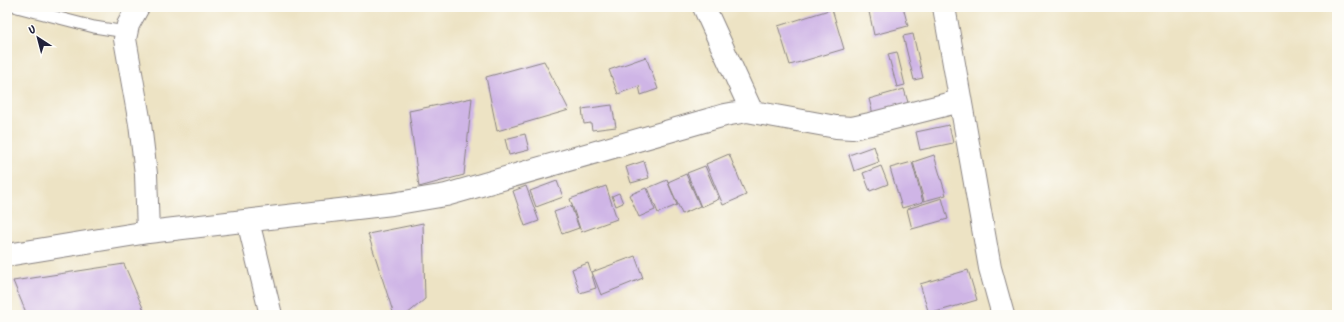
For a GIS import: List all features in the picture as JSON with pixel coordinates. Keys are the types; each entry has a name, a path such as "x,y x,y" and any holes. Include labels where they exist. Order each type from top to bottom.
{"street":[{"path":"138,7 128,25 125,39 140,124 146,174 148,232"},
{"path":"704,7 752,112"},
{"path":"944,7 990,268 1002,315"},
{"path":"7,256 148,232 392,204 446,195 725,115 746,111 852,128 960,101"},
{"path":"248,221 271,315"}],"lane":[{"path":"17,7 81,24 126,32"}],"building":[{"path":"868,7 903,7 908,26 874,35"},
{"path":"832,9 844,49 790,65 778,26"},
{"path":"913,34 923,78 914,80 903,36"},
{"path":"897,52 905,85 897,87 888,54"},
{"path":"646,57 658,89 641,95 639,86 618,94 609,70"},
{"path":"544,61 569,110 497,131 486,77"},
{"path":"904,89 910,109 874,118 869,99"},
{"path":"472,98 464,175 419,187 409,111"},
{"path":"612,105 616,127 592,130 591,123 584,124 582,109"},
{"path":"949,125 953,143 920,150 916,132"},
{"path":"525,134 529,150 509,155 505,139"},
{"path":"874,146 879,162 854,171 849,155"},
{"path":"729,154 746,195 723,205 706,164"},
{"path":"934,155 946,195 924,201 913,162"},
{"path":"644,161 649,178 631,183 626,167"},
{"path":"912,162 923,202 902,208 890,168"},
{"path":"705,166 719,199 701,207 687,173"},
{"path":"881,166 888,184 870,191 863,173"},
{"path":"686,174 700,206 682,214 668,182"},
{"path":"667,180 677,205 658,213 648,188"},
{"path":"557,181 563,197 536,207 530,191"},
{"path":"526,186 539,221 525,226 513,191"},
{"path":"606,186 617,219 581,232 570,199"},
{"path":"646,188 655,210 639,217 629,195"},
{"path":"619,193 623,203 616,206 612,196"},
{"path":"942,198 948,219 912,229 907,209"},
{"path":"571,206 579,228 562,234 554,212"},
{"path":"423,223 425,299 406,315 394,315 368,234"},
{"path":"635,256 643,278 601,295 592,272"},
{"path":"588,263 596,288 580,293 572,269"},
{"path":"124,264 146,315 27,315 13,281"},
{"path":"968,270 977,300 929,314 920,284"}]}
